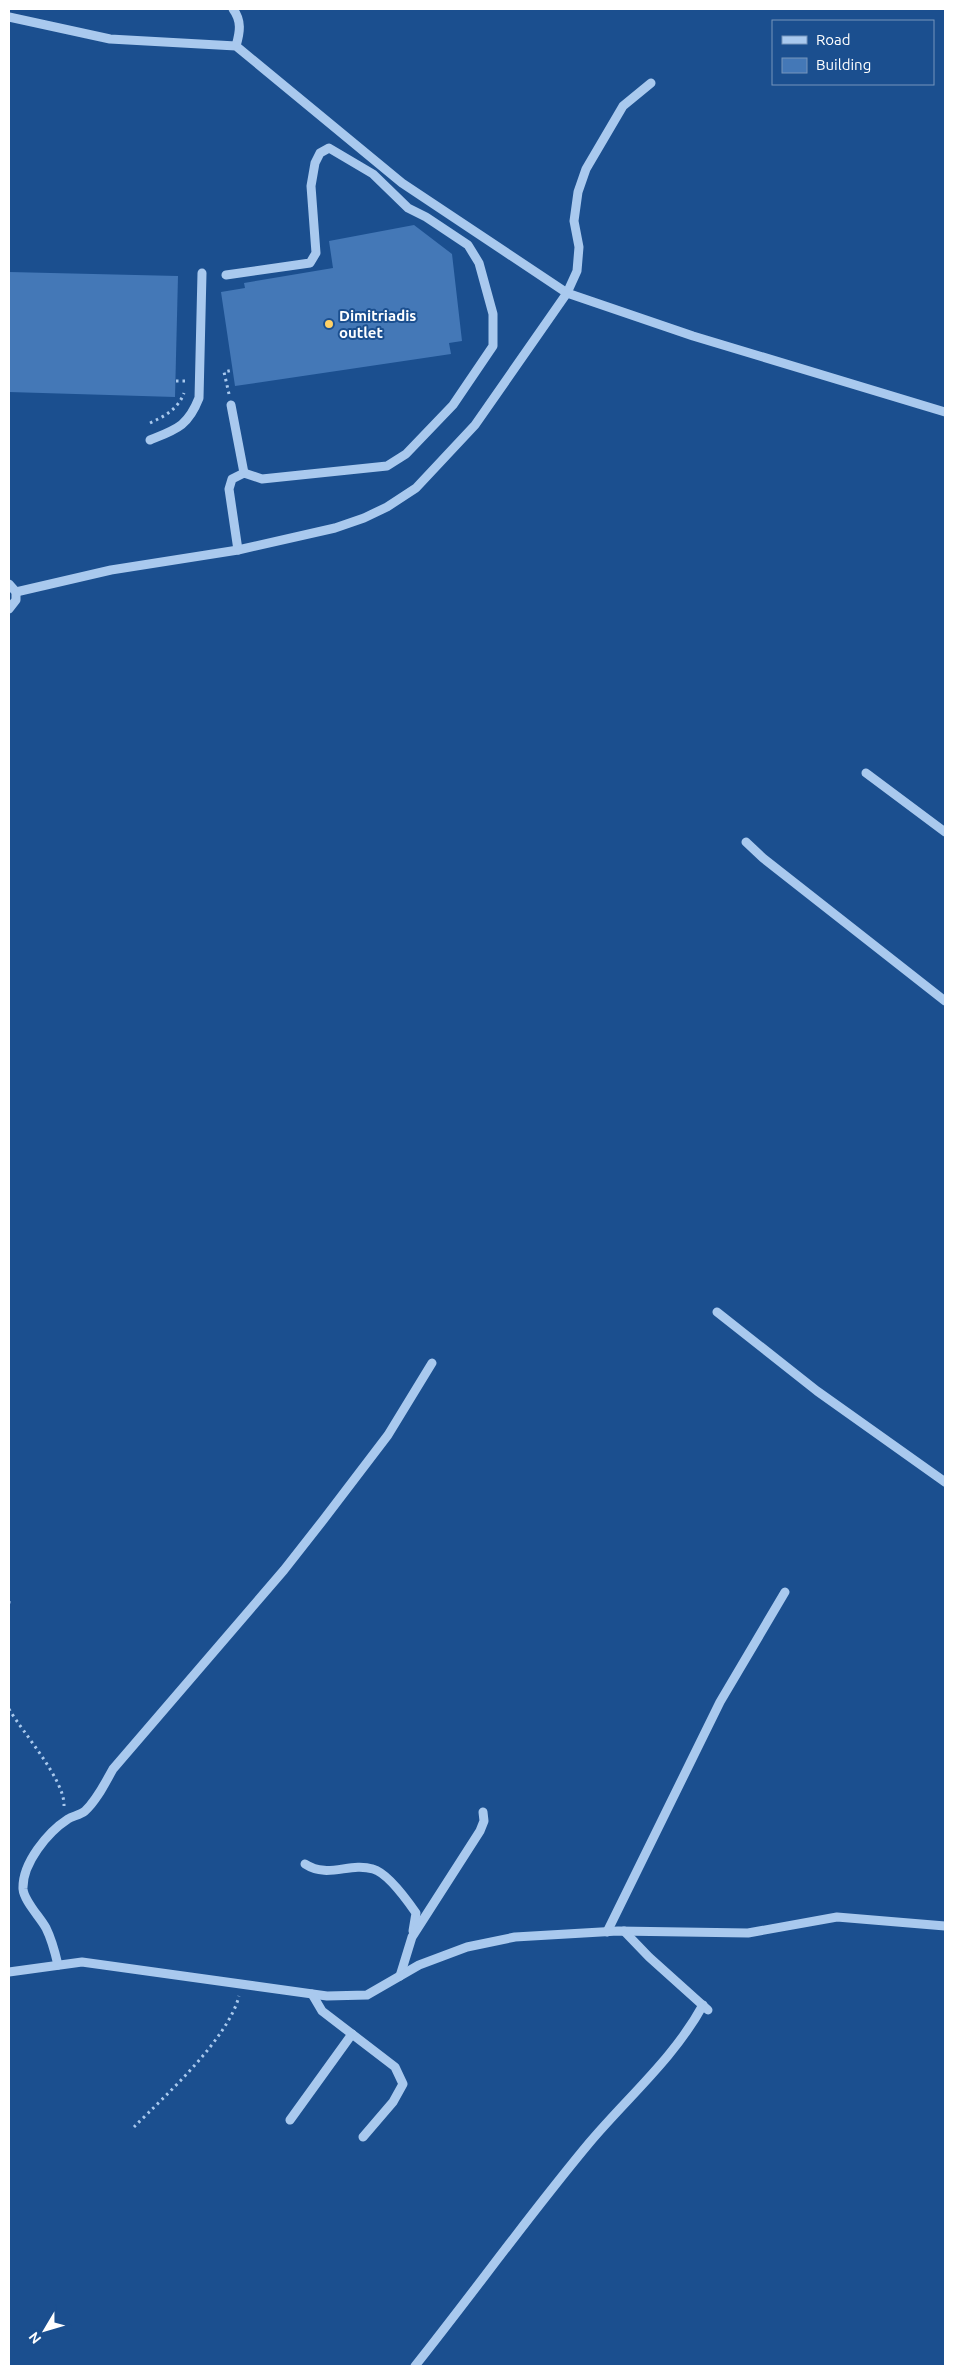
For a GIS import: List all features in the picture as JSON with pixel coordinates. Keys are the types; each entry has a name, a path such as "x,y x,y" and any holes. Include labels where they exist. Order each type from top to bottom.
{"street":[{"path":"233,9 240,24 240,33 236,46"},
{"path":"9,17 110,40 236,46 402,183 568,293 693,336 945,412"},
{"path":"16,592 111,570 238,550 342,526 372,514 416,488 475,425 568,293 577,270 579,247 574,221 578,192 586,169 623,106 651,83"},
{"path":"226,275 310,263 316,253 312,186 315,163 320,153 328,148 373,174 408,208 426,217 468,245 479,263 493,314 493,346 453,405 406,454 387,466 262,479 244,473 232,479 229,489 238,550"},
{"path":"150,440 174,430 192,416 199,398 202,273"},
{"path":"231,405 244,473"},
{"path":"9,584 16,592 16,600 9,609"},
{"path":"866,773 945,832"},
{"path":"746,842 763,858 945,1001"},
{"path":"717,1312 817,1391 945,1482"},
{"path":"58,1965 55,1950 46,1929 23,1890 25,1876 33,1857 63,1824 84,1812 91,1804 113,1769 284,1570 388,1435 432,1364"},
{"path":"607,1932 720,1702 785,1592"},
{"path":"412,1937 480,1831 484,1821 483,1812"},
{"path":"305,1864 320,1872 355,1868 374,1869 385,1876 406,1898 416,1913 412,1937 400,1976"},
{"path":"9,1972 82,1962 312,1994 367,1995 419,1965 467,1947 515,1937 607,1932 748,1933 837,1917 945,1926"},
{"path":"415,2366 553,2187 592,2140 674,2050 705,2007 624,1932"},
{"path":"312,1994 322,2011 395,2067 403,2084 393,2102 363,2137"},
{"path":"290,2120 352,2034"}],"path":[{"path":"231,405 224,372 233,370"},
{"path":"150,423 166,416 178,405 184,395 185,381 176,381"},
{"path":"9,1708 65,1796 63,1824"},
{"path":"134,2127 208,2048 229,2019 237,2003 242,1985"}],"building":[{"path":"414,225 452,254 462,341 449,343 451,354 235,386 221,292 245,288 244,283 333,268 329,241"},
{"path":"9,272 178,276 175,397 9,392"}],"place":[{"name":"Dimitriadis outlet","path":"329,324"}]}
